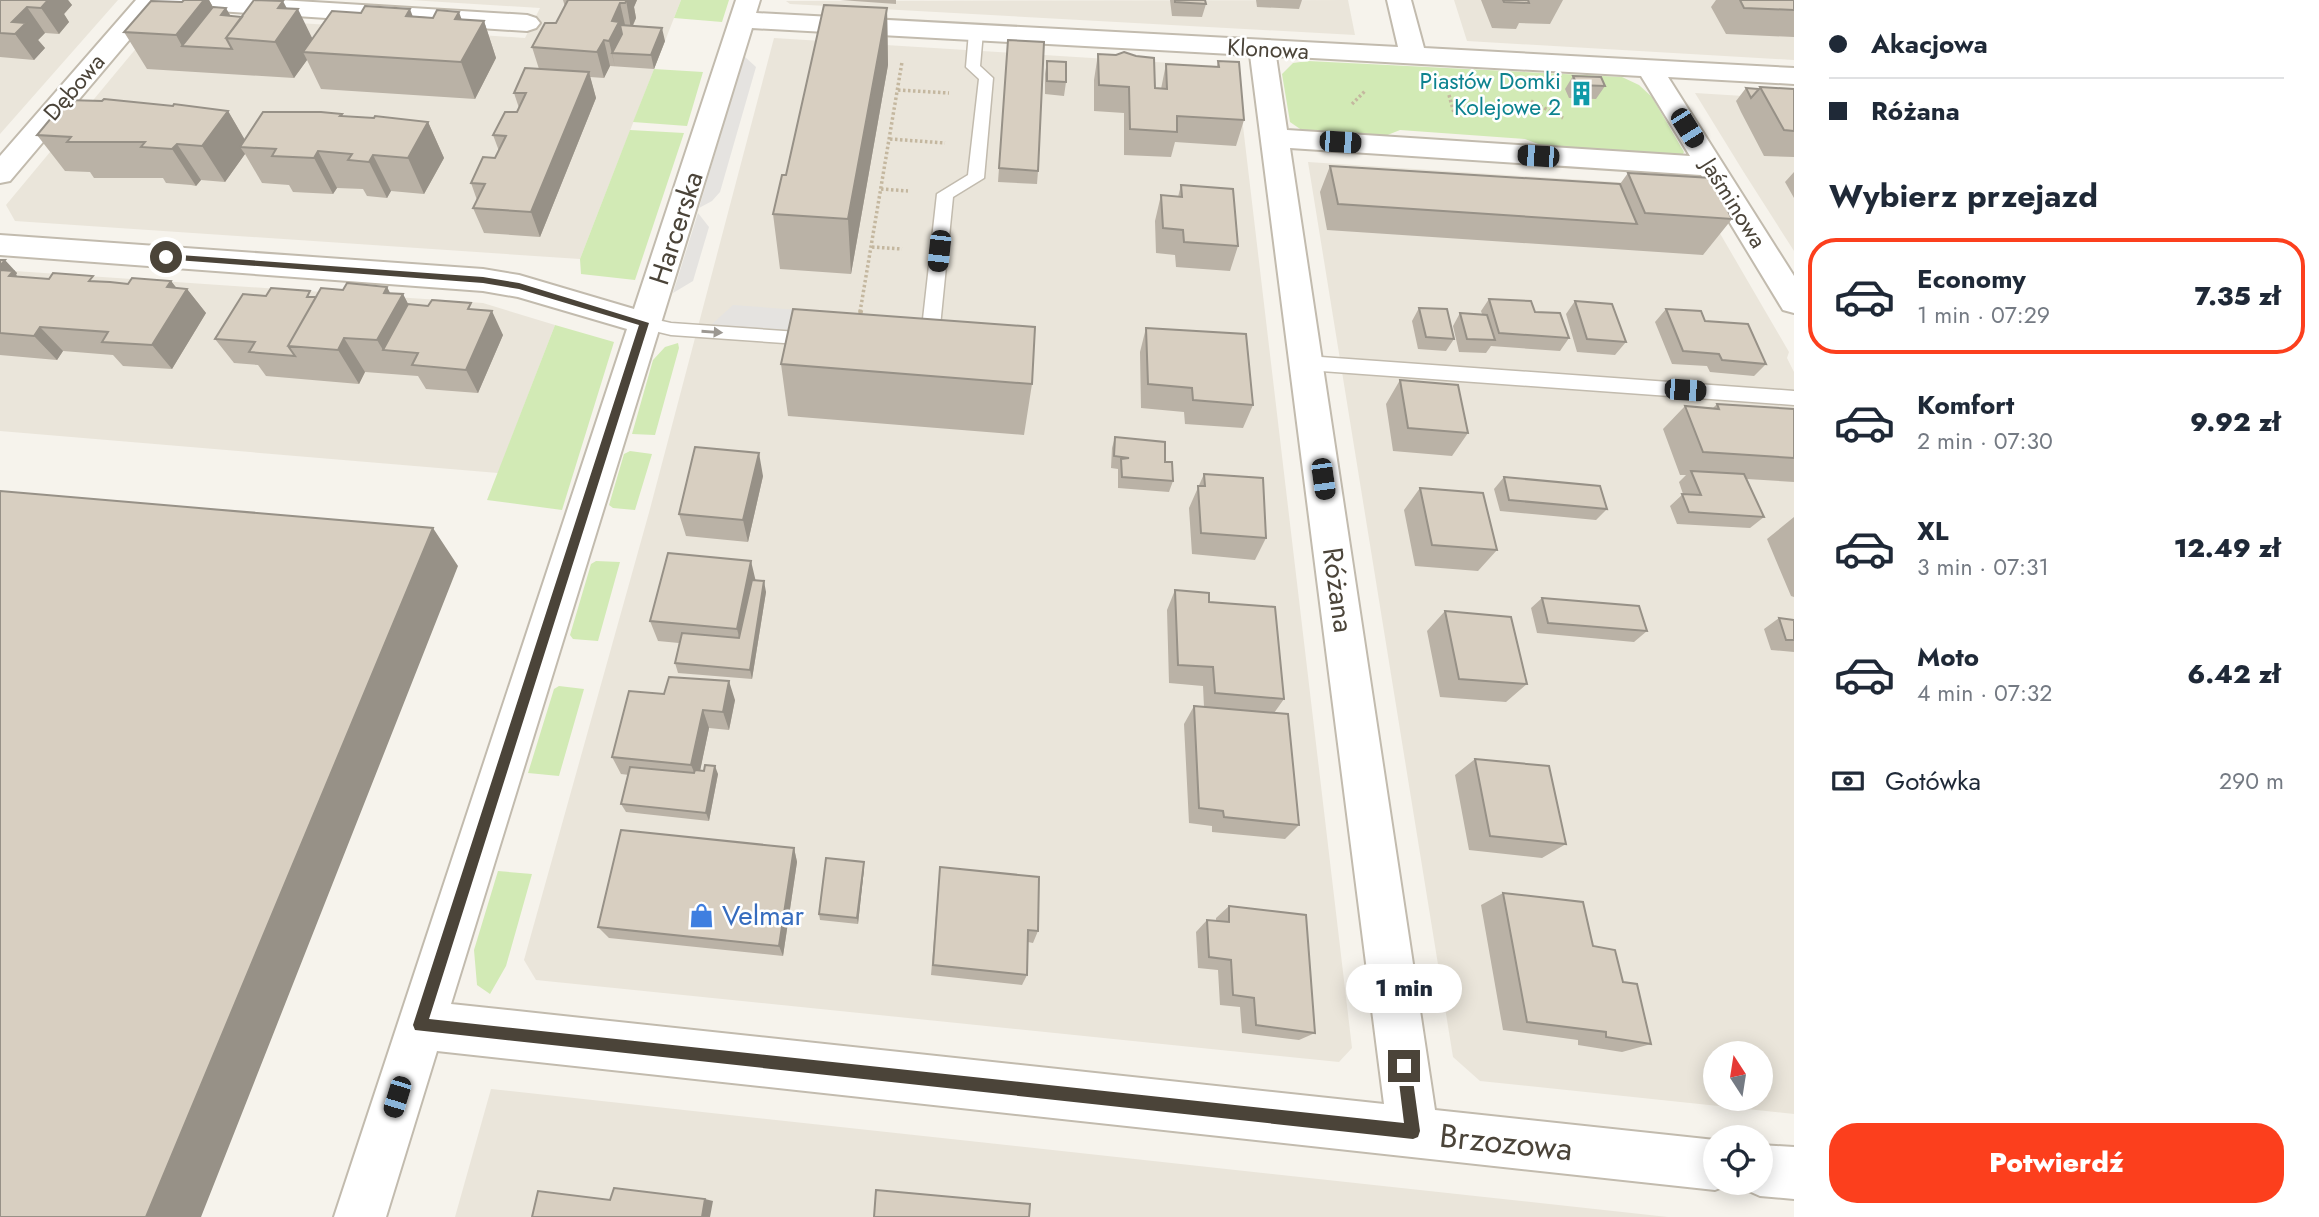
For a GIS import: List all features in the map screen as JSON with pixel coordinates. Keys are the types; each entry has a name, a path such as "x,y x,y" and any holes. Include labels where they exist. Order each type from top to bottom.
{"street":[{"name":"Dębowa","path":"0,174 149,0"},
{"path":"160,0 527,23"},
{"path":"1399,0 1413,56"},
{"name":"Klonowa","path":"745,10 918,19 976,32 1794,76"},
{"name":"Harcerska","path":"360,1217 745,10"},
{"name":"Różana","path":"1262,48 1413,1131"},
{"name":"Jaśminowa","path":"1650,69 1794,302"},
{"path":"1275,138 1712,167"},
{"path":"0,245 483,280 519,286 645,323"},
{"name":"Brzozowa","path":"420,1025 1703,1164"},
{"path":"1773,1171 1794,1173"}],"lane":[{"path":"923,346 945,194 976,178 986,78 973,67 976,32"},
{"path":"645,323 671,330 856,341"},
{"path":"1307,363 1794,398"}],"path":[{"path":"856,341 904,53"},
{"path":"1446,87 1465,151"},
{"path":"1321,141 1321,135 1367,89"},
{"path":"898,90 984,96"},
{"path":"890,139 979,145"}],"shaded area":[{"path":"0,0 118,0 0,134"},
{"path":"410,0 681,0 580,259 15,221 6,205 158,22 180,15 525,38 540,8"},
{"path":"1348,0 1355,35 790,4 786,1"},
{"path":"1454,0 1794,0 1794,60 1467,41"},
{"path":"774,38 1236,67 1352,1048 1339,1062 536,980 524,960 650,509"},
{"path":"744,56 756,67 720,192 712,201 699,208"},
{"path":"1695,93 1794,99 1794,251 1743,171"},
{"path":"1308,162 1693,187 1789,352 1787,358 1794,372 1794,1114 1765,1111 1773,1111 1773,1041 1703,1041 1703,1104 1480,1081 1453,1057"},
{"path":"698,213 709,227 693,281 673,293"},
{"path":"0,270 483,303 555,325 498,473 0,431"},
{"path":"733,305 851,314 847,334 711,325"},
{"path":"491,1089 1668,1217 455,1217"}],"green space":[{"path":"681,0 729,0 722,22 674,18"},
{"path":"1308,61 1622,77 1639,85 1652,97 1684,152 1682,156 1551,149 1525,139 1400,130 1380,138 1303,131 1290,122 1282,74 1293,63"},
{"path":"654,69 703,72 687,126 633,122"},
{"path":"630,130 684,133 635,280 581,274 580,259"},
{"path":"555,325 614,342 562,510 487,500"},
{"path":"678,343 679,348 655,435 632,434 653,360 665,347"},
{"path":"630,451 652,454 635,510 613,508 609,505 624,454"},
{"path":"596,561 620,562 598,641 573,639 570,635 591,564"},
{"path":"559,686 584,689 559,776 528,773 554,689"},
{"path":"498,871 532,874 506,966 490,994 477,985 474,950"}],"building":[{"path":"0,0 48,0 41,8 27,7 12,22 26,23 15,34 0,33"},
{"path":"204,0 176,35 124,32 151,1"},
{"path":"254,0 283,1 278,8 298,9 275,42 226,38"},
{"path":"568,0 627,0 620,3 612,21 619,22 609,41 604,40 597,52 532,47 545,23 556,23"},
{"path":"1205,0 1206,4 1175,2"},
{"path":"1503,0 1528,0 1529,3 1504,2"},
{"path":"1740,0 1794,0 1794,10 1744,8"},
{"path":"824,5 887,8 848,219 773,214 782,175 786,175"},
{"path":"365,6 410,9 406,16 433,18 437,10 459,12 455,19 484,21 461,62 303,52 332,11 361,13"},
{"path":"213,7 226,8 221,15 242,17 226,38 232,49 182,46"},
{"path":"620,25 662,28 651,55 612,53 622,34"},
{"path":"1008,40 1044,42 1038,171 999,168"},
{"path":"1124,52 1154,58 1155,88 1167,89 1166,64 1219,67 1218,61 1239,62 1244,120 1177,116 1177,132 1130,129 1129,87 1099,85 1098,54 1116,55"},
{"path":"1047,61 1066,62 1066,82 1047,81"},
{"path":"525,68 589,72 531,212 473,208 485,184 471,183 483,157 495,158 506,136 493,135 505,112 517,112 526,93 514,93"},
{"path":"1573,76 1601,77 1605,86 1577,85"},
{"path":"1760,87 1794,89 1794,131 1784,130"},
{"path":"1746,88 1759,89 1751,98"},
{"path":"104,99 228,111 202,146 177,144 172,149 141,147 145,142 67,142 71,137 37,135 66,100"},
{"path":"263,112 321,112 342,114 340,116 375,116 428,122 408,158 373,155 369,162 348,160 352,154 318,151 314,158 272,156 276,149 240,147"},
{"path":"1330,166 1620,184 1637,224 1338,204"},
{"path":"1628,173 1712,178 1732,219 1645,213"},
{"path":"1181,185 1233,189 1238,246 1184,242 1183,230 1163,228 1161,195 1182,197"},
{"path":"0,270 13,271 9,276 49,279 53,273 93,276 89,281 128,284 132,278 171,281 167,287 187,289 152,345 102,342 108,332 40,327 34,336 0,333"},
{"path":"347,283 387,287 384,293 403,294 377,340 344,338 338,350 288,346 321,288 343,290"},
{"path":"271,288 310,291 307,297 316,297 288,346 295,356 249,352 255,342 215,339 243,294 266,296"},
{"path":"1489,299 1531,301 1535,312 1560,313 1569,338 1499,333"},
{"path":"432,300 471,303 468,309 492,311 466,370 412,365 418,353 383,350 408,304 428,306"},
{"path":"1575,301 1612,304 1626,342 1587,339"},
{"path":"1419,308 1447,309 1454,339 1426,337"},
{"path":"793,309 1035,327 1032,384 781,364"},
{"path":"1666,309 1701,311 1705,321 1748,324 1766,364 1722,360 1719,354 1683,351"},
{"path":"1460,313 1487,315 1495,340 1467,339"},
{"path":"1146,328 1246,334 1253,405 1193,400 1192,388 1148,384"},
{"path":"1400,380 1458,385 1468,433 1408,428"},
{"path":"1717,404 1794,409 1794,458 1703,452 1685,406 1719,409"},
{"path":"1115,437 1165,442 1165,462 1172,462 1173,481 1122,477 1121,459 1129,458 1114,456"},
{"path":"695,447 759,453 743,520 679,514"},
{"path":"1691,471 1744,474 1764,517 1689,512 1682,494 1701,495"},
{"path":"1204,474 1263,478 1266,538 1201,533 1198,486 1205,486"},
{"path":"1504,477 1600,486 1607,509 1509,500"},
{"path":"1420,488 1483,493 1497,550 1432,545"},
{"path":"0,491 433,528 146,1217 0,1217"},
{"path":"668,553 751,561 737,629 650,621"},
{"path":"752,580 764,581 750,670 675,663 682,633 739,638"},
{"path":"1175,590 1209,593 1209,602 1275,607 1284,699 1215,693 1213,667 1178,665"},
{"path":"1542,598 1639,606 1647,631 1548,623"},
{"path":"1445,611 1511,617 1527,684 1459,679"},
{"path":"1779,618 1794,620 1794,640 1786,640"},
{"path":"669,677 729,681 723,712 703,710 691,765 612,757 629,691 664,694"},
{"path":"1194,706 1288,714 1299,825 1224,817 1223,811 1199,808"},
{"path":"1475,759 1549,766 1566,844 1490,836"},
{"path":"705,765 715,766 706,813 621,804 630,767 694,773 695,770 704,771"},
{"name":"Velmar","path":"621,830 794,848 779,946 598,927"},
{"path":"826,858 864,862 857,918 819,914"},
{"path":"940,867 1039,877 1038,931 1028,930 1027,975 933,965"},
{"path":"1503,893 1583,902 1593,946 1615,950 1623,982 1637,984 1651,1044 1606,1037 1606,1032 1527,1022"},
{"path":"1229,906 1306,915 1315,1033 1256,1025 1254,998 1233,995 1231,960 1209,957 1207,920 1229,922"},
{"path":"614,1188 705,1199 702,1217 532,1217 538,1191 610,1200"},
{"path":"876,1190 1030,1204 1029,1217 874,1217"}],"place":[{"name":"Piastów Domki Kolejowe 2","path":"1581,94"},
{"name":"Velmar","path":"702,915"}],"route":[{"path":"166,257 483,280 519,286 645,323 420,1025 1413,1131 1404,1066"}]}
